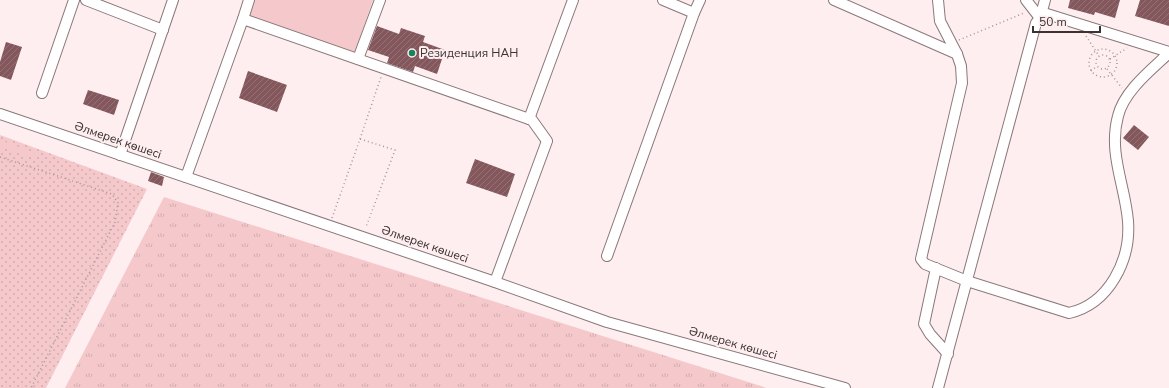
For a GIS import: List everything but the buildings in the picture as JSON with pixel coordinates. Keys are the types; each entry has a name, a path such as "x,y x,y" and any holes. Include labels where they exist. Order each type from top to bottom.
{"street":[{"path":"42,92 74,0"},
{"path":"86,0 163,30"},
{"path":"120,155 173,0"},
{"path":"186,177 249,0"},
{"path":"358,59 380,0"},
{"path":"529,119 573,0"},
{"path":"663,0 694,13"},
{"path":"607,256 694,13 700,0"},
{"path":"834,0 957,54"},
{"path":"938,0 940,21 957,54 961,66 962,84 922,253 922,259 925,264 967,281 1069,313 1078,311 1103,294 1113,282 1123,261 1128,221 1114,142 1118,115 1128,96 1169,52 1046,14 1037,14"},
{"path":"1026,0 1037,14"},
{"path":"938,388 1036,23 1037,14 1045,0"},
{"path":"243,19 532,120 547,141 495,282"},
{"name":"Әлмерек көшесі","path":"0,114 495,282 607,322 845,388"},
{"path":"936,268 924,324 930,334 948,354"}],"path":[{"path":"951,43 1037,14"},
{"path":"1077,24 1099,56"},
{"path":"1107,69 1110,64 1110,59 1138,42"},
{"path":"1104,48 1115,55 1118,64 1117,68 1111,75 1102,77 1091,71 1089,62 1095,51 1104,48"},
{"path":"1099,56 1105,55 1110,59"},
{"path":"1099,56 1096,61 1097,66 1102,70 1107,69"},
{"path":"1091,71 1097,66"},
{"path":"329,226 384,68"},
{"path":"1107,69 1128,96"},
{"path":"360,139 395,150 362,237"},
{"path":"0,157 112,194 118,204 116,222 31,388"}],"green space":[{"path":"255,0 373,0 354,54 249,17"},
{"path":"0,135 147,189 46,388 0,388"},
{"path":"0,140 35,153 34,158 0,147"},
{"path":"164,197 767,388 65,388"}],"place":[{"name":"Резиденция НАН","path":"412,53"}]}
